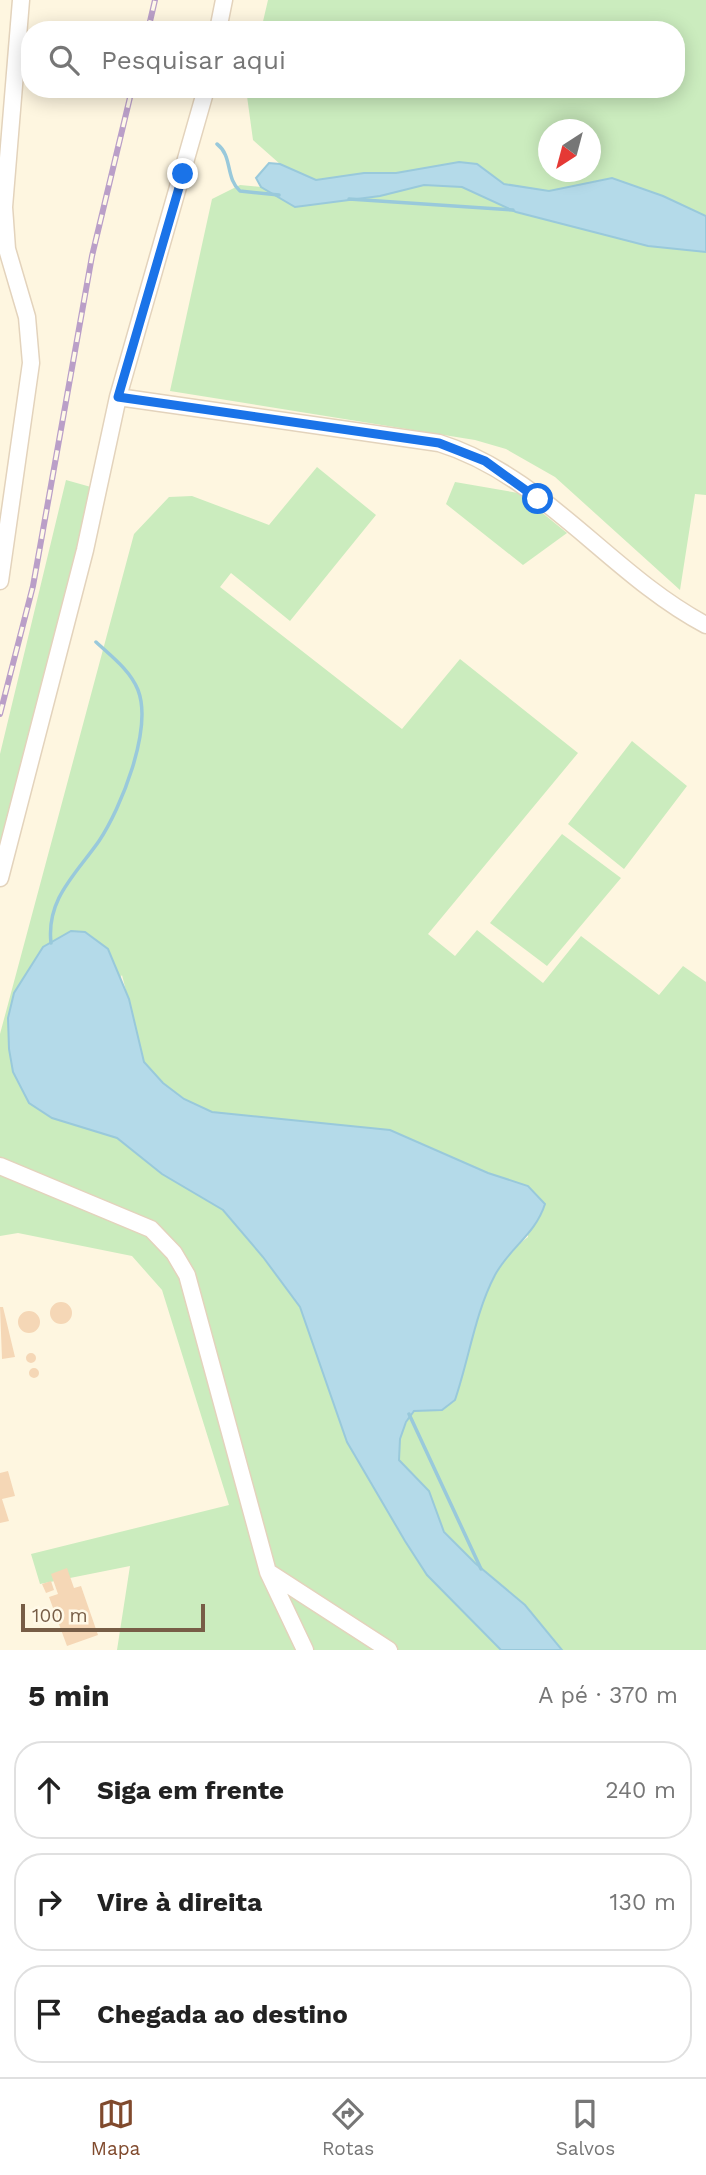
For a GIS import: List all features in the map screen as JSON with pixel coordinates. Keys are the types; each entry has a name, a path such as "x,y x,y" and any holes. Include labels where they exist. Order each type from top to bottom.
{"street":[{"path":"0,581 30,363 27,317 8,257 4,223 4,177 21,0"},
{"path":"220,21 225,0"},
{"path":"0,878 85,551 118,397 203,98"},
{"path":"118,397 439,443 464,451 519,485 706,625"},
{"path":"0,1166 151,1229 174,1253 187,1275 268,1572 306,1650"},
{"path":"268,1572 389,1650"}],"green space":[{"path":"268,0 706,0 706,216 663,196 612,178 601,180 601,119 538,119 538,182 593,182 549,191 504,184 477,164 459,162 396,173 364,173 316,180 280,164 253,140 247,98 685,98 685,21 263,21"},
{"path":"240,185 261,187 295,207 380,196 424,185 462,187 516,212 648,246 706,252 706,495 695,494 680,590 555,477 506,449 475,440 170,391 212,199"},
{"path":"317,467 376,515 290,621 231,573 220,587 402,729 460,659 578,753 428,934 455,956 477,930 543,983 581,936 659,995 683,966 706,982 706,1650 562,1650 525,1605 475,1563 444,1531 429,1491 399,1460 402,1434 414,1411 442,1410 455,1400 488,1290 498,1270 528,1237 527,1186 488,1173 390,1130 212,1112 184,1099 163,1083 144,1062 122,975 29,1103 52,1118 117,1138 162,1174 223,1210 263,1257 300,1307 347,1442 405,1541 427,1575 501,1650 117,1650 130,1566 40,1584 31,1554 229,1505 162,1290 132,1256 18,1233 0,1236 0,1034 134,534 169,497 192,496 269,525"},
{"path":"66,480 98,489 0,861 0,754"},
{"path":"455,482 518,493 567,533 523,565 446,504"},
{"path":"632,741 687,786 624,869 568,824"},
{"path":"562,834 621,878 547,966 490,923"}],"water":[{"path":"459,162 477,164 504,184 549,191 612,178 663,196 706,216 706,252 648,246 516,212 462,187 424,185 380,196 295,207 261,187 256,178 269,163 280,164 316,180 364,173 396,173"},
{"path":"71,931 85,932 108,949 129,999 144,1062 163,1083 184,1099 212,1112 390,1130 488,1173 528,1186 545,1204 529,1233 501,1265 488,1290 455,1400 442,1410 414,1411 406,1422 400,1439 399,1460 429,1491 444,1532 475,1563 525,1605 562,1650 501,1650 427,1575 347,1442 300,1307 263,1257 223,1210 162,1174 117,1138 52,1118 29,1103 13,1072 9,1049 8,1018 14,993 43,947"}],"building":[{"path":"61,1302 69,1305 72,1313 69,1321 61,1324 53,1321 50,1313 53,1305"},
{"path":"0,1307 3,1307 15,1357 2,1359"},
{"path":"29,1311 37,1314 40,1322 37,1330 29,1333 21,1330 18,1322 21,1314"},
{"path":"31,1353 36,1358 31,1363 26,1358"},
{"path":"34,1368 39,1373 34,1378 29,1373"},
{"path":"8,1471 15,1496 2,1499 9,1521 0,1523 0,1473"},
{"path":"67,1568 74,1588 81,1586 98,1635 67,1646 49,1597 58,1594 51,1574"},
{"path":"51,1581 54,1590 46,1593 42,1584"}],"waterway":[{"path":"217,144 225,155 232,180 240,191 279,195"},
{"path":"349,199 513,210"},
{"path":"51,943 53,913 58,900 108,827 125,789 138,746 142,706 138,690 120,664 96,642"},
{"path":"409,1414 481,1569"}],"railway":[{"path":"150,21 155,0"},
{"path":"0,714 33,586 92,256 130,98"}],"route":[{"path":"183,174 118,397 439,443 485,461 538,499"}]}
